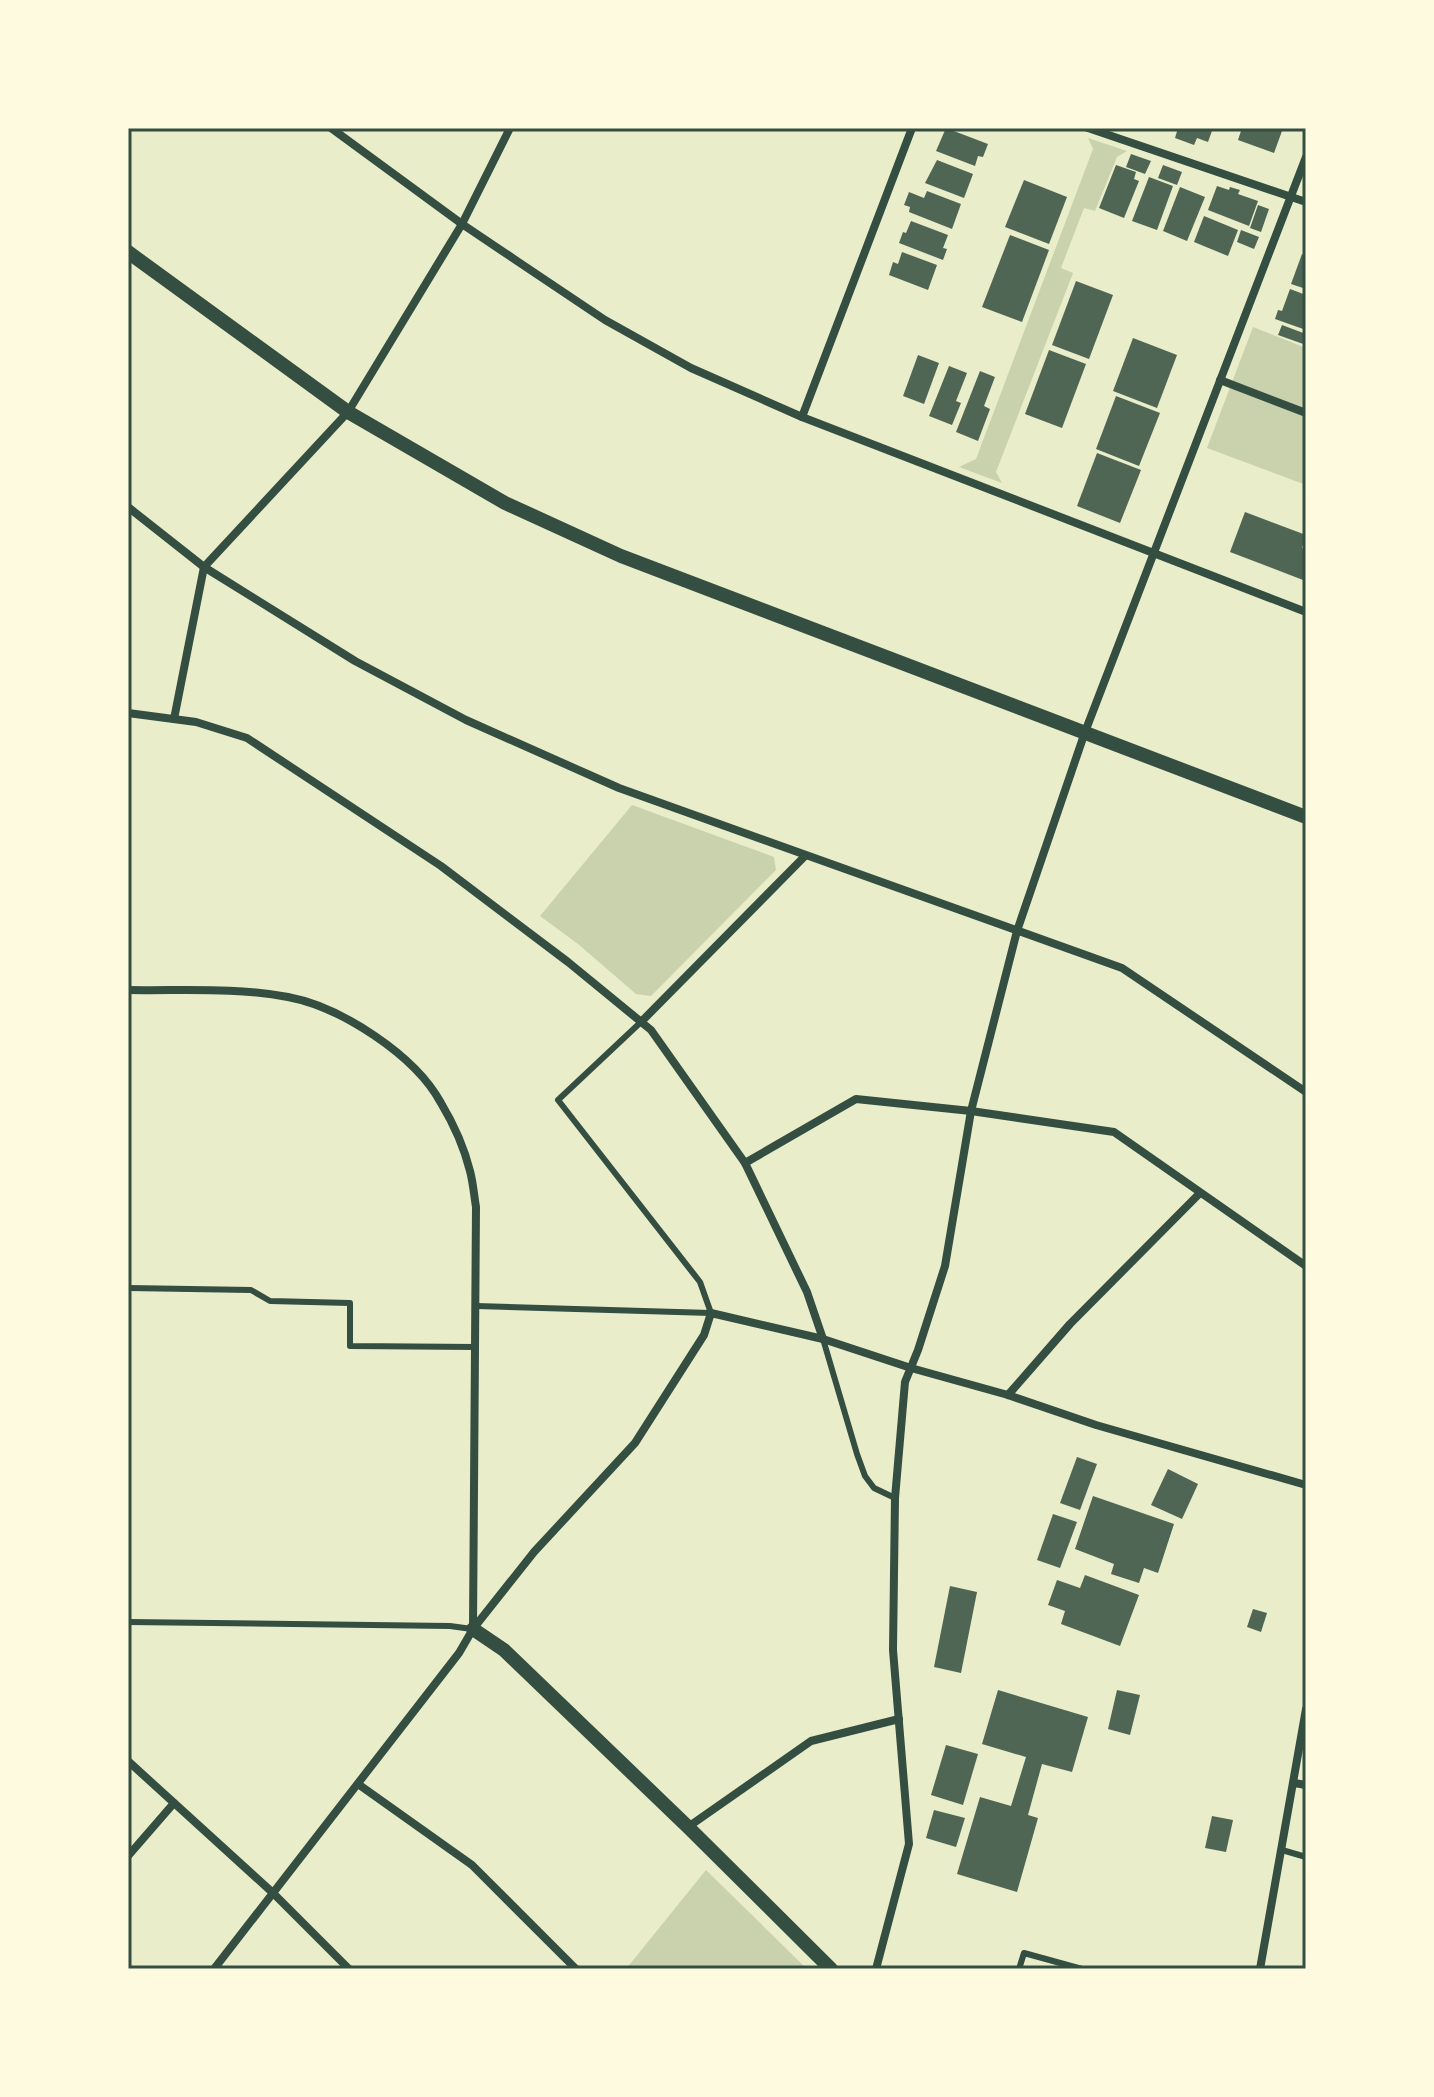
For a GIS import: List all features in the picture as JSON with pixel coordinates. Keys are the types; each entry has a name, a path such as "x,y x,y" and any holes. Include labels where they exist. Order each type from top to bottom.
{"street":[{"path":"331,128 462,224 605,320 691,368 802,417 1306,612"},
{"path":"174,719 204,567 348,412 462,224 510,128"},
{"path":"802,417 912,128"},
{"path":"1088,128 1306,202"},
{"path":"876,1969 909,1844 893,1650 895,1498 905,1382 945,1266 971,1111 1017,931 1085,732 1306,157"},
{"path":"128,252 348,412 505,503 621,556 1306,817"},
{"path":"1220,380 1306,413"},
{"path":"128,507 204,567 355,661 466,720 619,788 1122,968 1306,1092"},
{"path":"128,713 196,722 247,738 441,866 568,962 651,1030 745,1163 807,1292 823,1339"},
{"path":"641,1022 805,856"},
{"path":"128,990 228,991 302,1001 338,1014 364,1028 416,1070 440,1100 457,1134 470,1171 476,1207 473,1629"},
{"path":"745,1163 856,1099 971,1111 1114,1132 1306,1266"},
{"path":"1008,1395 1070,1324 1200,1193"},
{"path":"214,1969 534,1552 635,1443 704,1335 711,1313 823,1339 1096,1425 1306,1485"},
{"path":"473,1629 504,1650 831,1969"},
{"path":"1260,1969 1306,1709"},
{"path":"688,1827 811,1741 899,1719"},
{"path":"128,1761 273,1893 349,1969"},
{"path":"1294,1783 1306,1785"},
{"path":"358,1784 472,1865 576,1969"},
{"path":"128,1856 174,1803"}],"lane":[{"path":"476,1306 711,1313 700,1282 558,1100 641,1022"},
{"path":"128,1288 251,1290 270,1301 350,1303 350,1346 475,1347"},
{"path":"823,1339 865,1476 874,1488 895,1498"},
{"path":"128,1622 450,1626 473,1629"},
{"path":"1282,1850 1306,1857"},
{"path":"1019,1969 1024,1953 1082,1969"}],"green space":[{"path":"1088,138 1127,151 1117,157 1095,211 1084,208 1061,268 1073,273 996,472 1002,483 959,467 976,459 1093,149"},
{"path":"1253,327 1306,348 1306,485 1207,448"},
{"path":"632,805 774,857 776,870 651,996 636,994 540,916"},
{"path":"706,1870 807,1969 626,1969"}],"building":[{"path":"946,128 988,144 983,157 978,156 975,166 936,151"},
{"path":"1178,128 1213,128 1208,142 1197,138 1194,145 1175,138"},
{"path":"1242,128 1282,131 1274,153 1238,140"},
{"path":"1131,154 1151,161 1145,174 1126,167"},
{"path":"937,160 973,174 964,198 925,183"},
{"path":"1116,165 1136,172 1134,179 1139,181 1124,218 1099,208"},
{"path":"1163,165 1182,172 1177,185 1158,178"},
{"path":"1149,177 1173,186 1157,230 1132,221"},
{"path":"1024,180 1067,197 1049,244 1005,227"},
{"path":"1217,186 1240,190 1238,194 1258,201 1249,226 1208,210"},
{"path":"1180,187 1205,197 1187,241 1163,231"},
{"path":"927,191 961,204 952,229 909,212 910,207 904,205 909,192 924,198"},
{"path":"1258,205 1269,209 1261,232 1250,228"},
{"path":"1204,216 1238,230 1228,256 1194,242"},
{"path":"911,221 948,235 943,260 899,243"},
{"path":"1241,230 1259,237 1254,249 1237,242"},
{"path":"1010,235 1049,250 1022,322 982,307"},
{"path":"902,252 937,265 928,290 889,275 893,262 898,264"},
{"path":"1302,254 1306,256 1306,289 1291,284"},
{"path":"1076,281 1113,295 1089,359 1052,345"},
{"path":"1290,289 1306,295 1306,330 1275,319 1278,310 1282,311"},
{"path":"1282,325 1306,334 1306,345 1278,335"},
{"path":"1133,338 1177,355 1157,408 1113,391"},
{"path":"1049,350 1086,364 1062,428 1025,414"},
{"path":"918,355 939,363 924,404 903,396"},
{"path":"949,366 967,373 956,401 961,403 952,425 929,416"},
{"path":"980,371 995,377 984,406 990,409 978,441 956,432"},
{"path":"1116,396 1160,413 1139,466 1096,449"},
{"path":"1097,453 1141,470 1120,523 1077,506"},
{"path":"1245,512 1306,535 1302,548 1306,550 1303,580 1230,552"},
{"path":"1077,1457 1097,1464 1080,1510 1060,1503"},
{"path":"1168,1469 1198,1484 1182,1519 1151,1505"},
{"path":"1093,1496 1174,1524 1158,1573 1144,1568 1139,1583 1111,1574 1114,1564 1075,1549"},
{"path":"1053,1514 1077,1522 1060,1568 1037,1560"},
{"path":"1085,1575 1139,1595 1120,1646 1061,1624 1065,1611 1048,1605 1057,1580 1080,1588"},
{"path":"950,1586 977,1592 961,1673 934,1667"},
{"path":"1253,1609 1267,1613 1261,1632 1247,1627"},
{"path":"998,1690 1088,1717 1072,1772 1042,1764 1028,1815 1038,1818 1017,1892 957,1874 980,1797 1011,1806 1026,1757 982,1744"},
{"path":"1117,1690 1140,1695 1130,1735 1108,1729"},
{"path":"946,1745 978,1754 963,1805 931,1795"},
{"path":"934,1810 965,1818 956,1847 926,1838"},
{"path":"1212,1816 1233,1820 1226,1852 1205,1848"}]}
